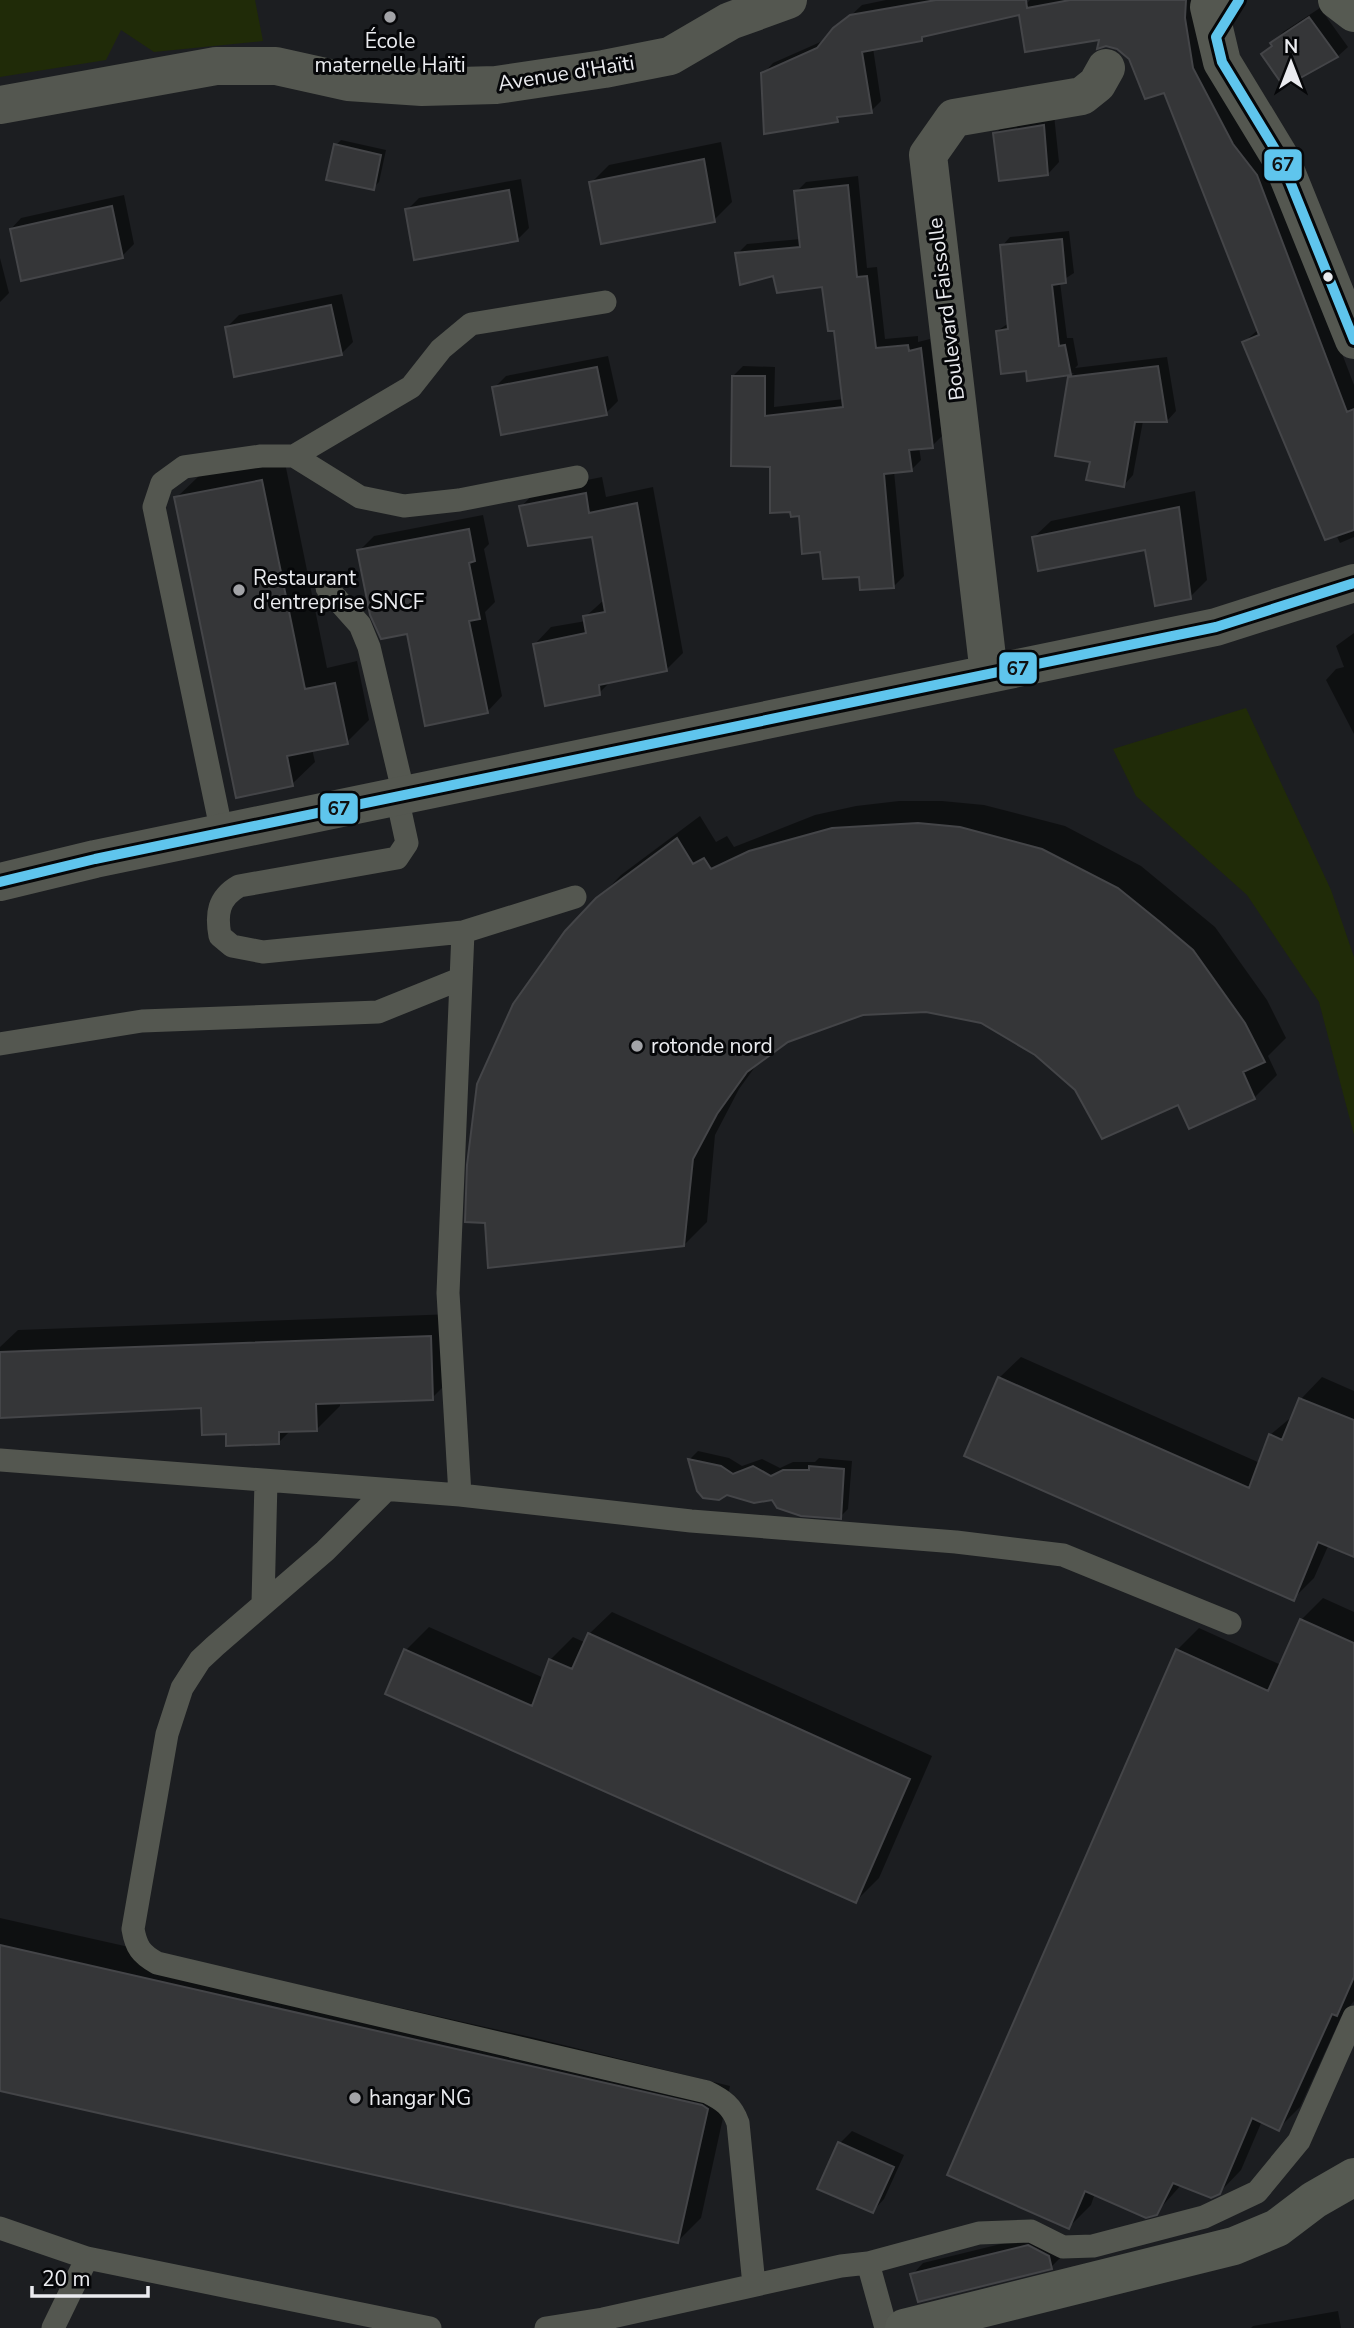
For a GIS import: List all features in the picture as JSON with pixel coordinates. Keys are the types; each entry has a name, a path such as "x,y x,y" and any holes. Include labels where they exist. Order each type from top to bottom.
{"street":[{"name":"Avenue d'Haïti","path":"0,105 216,66 276,66 348,82 422,87 508,83 670,56 730,21 788,0"},
{"path":"1211,0 1209,7 1222,62 1280,159 1354,340"},
{"path":"1216,37 1239,0"},
{"path":"1337,0 1354,13"},
{"name":"Boulevard Faissolle","path":"989,674 928,155 954,118 1082,96 1097,83 1105,68"},
{"path":"0,882 222,833 1216,627 1354,583"},
{"path":"904,2328 1234,2246 1277,2228 1314,2200 1354,2177"}],"lane":[{"path":"222,833 154,507 162,483 184,467 261,456 295,456 411,387 442,349 471,324 605,302"},
{"path":"295,456 360,498 404,506 459,500 577,477"},
{"path":"327,588 360,625 369,647 401,796 407,844 397,858 239,886 229,892 218,908 220,936 232,946 263,952 463,933 575,897"},
{"path":"460,1495 447,1293 463,933"},
{"path":"0,1044 142,1021 378,1012 460,979"},
{"path":"0,1460 460,1495 691,1521 956,1542 1063,1555 1230,1623"},
{"path":"263,1603 266,1481"},
{"path":"385,1490 325,1551 200,1660 177,1701 167,1734 133,1929 141,1954 157,1963 715,2096 734,2111 738,2123 754,2285"},
{"path":"547,2328 603,2319 841,2266 868,2263 979,2232 1031,2231 1063,2247 1093,2246 1204,2217 1257,2192 1299,2141 1354,2017"},
{"path":"0,2228 87,2258 430,2328"},
{"path":"53,2328 87,2258"},
{"path":"868,2263 886,2328"}],"green space":[{"path":"0,0 255,0 263,41 154,52 121,30 106,60 0,77"},
{"path":"1246,708 1331,890 1354,957 1354,1135 1319,1002 1247,895 1136,796 1113,749"}],"building":[{"path":"936,0 1026,0 1027,8 1070,0 1186,0 1185,18 1193,68 1233,144 1257,175 1347,412 1354,409 1354,530 1325,540 1242,342 1259,335 1164,93 1145,99 1129,59 1117,49 1106,46 1097,49 1099,40 1025,52 1019,15 922,37 922,41 862,52 872,113 837,117 838,122 764,134 761,73 817,48 833,28 850,15"},
{"path":"1309,17 1338,57 1284,87 1261,54 1272,46 1270,43"},
{"path":"1044,125 1048,175 999,181 993,133"},
{"path":"334,144 381,155 374,190 326,180"},
{"path":"704,159 715,222 601,244 589,182"},
{"path":"848,185 857,277 867,276 876,348 908,345 909,351 921,348 933,448 909,450 912,471 884,474 894,588 860,590 859,577 823,579 820,552 802,554 799,516 791,517 790,512 770,513 770,467 731,466 732,376 765,376 765,416 843,407 834,331 828,331 822,287 777,293 773,276 740,285 735,253 800,247 794,191"},
{"path":"509,190 518,241 414,260 405,209"},
{"path":"112,206 123,258 21,281 10,229"},
{"path":"1062,239 1066,283 1052,285 1059,346 1065,345 1071,375 1027,381 1026,371 1001,374 996,331 1008,329 1000,245"},
{"path":"331,305 342,355 234,377 225,327"},
{"path":"1158,366 1167,422 1135,422 1124,487 1086,480 1090,462 1055,456 1068,377"},
{"path":"597,367 607,415 501,435 492,387"},
{"name":"Restaurant d'entreprise SNCF","path":"262,480 305,689 335,683 348,744 287,756 293,786 236,798 174,497"},
{"path":"586,493 589,513 637,503 667,671 599,685 600,695 545,706 533,644 586,633 583,616 605,612 592,537 528,546 519,506"},
{"path":"1179,507 1191,599 1155,606 1145,550 1038,571 1032,537"},
{"path":"469,529 475,561 469,563 480,619 469,621 488,713 425,726 407,634 381,639 370,615 357,550"},
{"name":"rotonde nord","path":"918,823 960,827 1042,849 1118,888 1160,922 1193,950 1245,1023 1265,1062 1243,1072 1255,1099 1189,1129 1178,1105 1102,1139 1075,1090 1035,1055 981,1023 926,1012 863,1015 788,1042 747,1072 717,1114 693,1159 684,1246 488,1268 485,1223 465,1222 467,1165 477,1084 513,1004 565,931 596,898 677,838 693,864 704,858 711,869 749,851 832,828"},
{"path":"431,1336 433,1400 316,1404 317,1431 279,1432 279,1444 226,1446 226,1434 202,1435 201,1408 0,1418 0,1352"},
{"path":"998,1377 1249,1488 1269,1434 1282,1440 1299,1398 1354,1420 1354,1557 1318,1542 1294,1601 964,1456"},
{"path":"688,1459 721,1466 733,1474 753,1466 771,1476 783,1470 809,1470 809,1466 844,1469 841,1519 801,1516 777,1508 772,1500 754,1503 727,1495 719,1500 703,1498 697,1491"},
{"path":"1300,1619 1354,1643 1354,1977 1337,2016 1332,2014 1279,2131 1252,2118 1220,2194 1211,2198 1173,2183 1157,2215 1146,2218 1085,2191 1069,2229 947,2175 1176,1649 1268,1691"},
{"path":"588,1633 910,1779 856,1903 385,1694 404,1649 532,1706 549,1659 572,1669"},
{"name":"hangar NG","path":"0,1945 702,2105 708,2109 678,2243 0,2091"},
{"path":"838,2142 894,2167 873,2213 817,2189"},
{"path":"1028,2245 1049,2256 1052,2269 918,2302 910,2274"}],"transit line":[{"name":"67","path":"1239,0 1216,37 1222,62 1281,159 1354,340"},
{"name":"67","path":"0,882 95,859 1216,627 1354,583"}],"place":[{"name":"École maternelle Haïti","path":"390,17"},
{"name":"Restaurant d'entreprise SNCF","path":"239,590"},
{"name":"rotonde nord","path":"637,1046"},
{"name":"hangar NG","path":"355,2098"}]}
